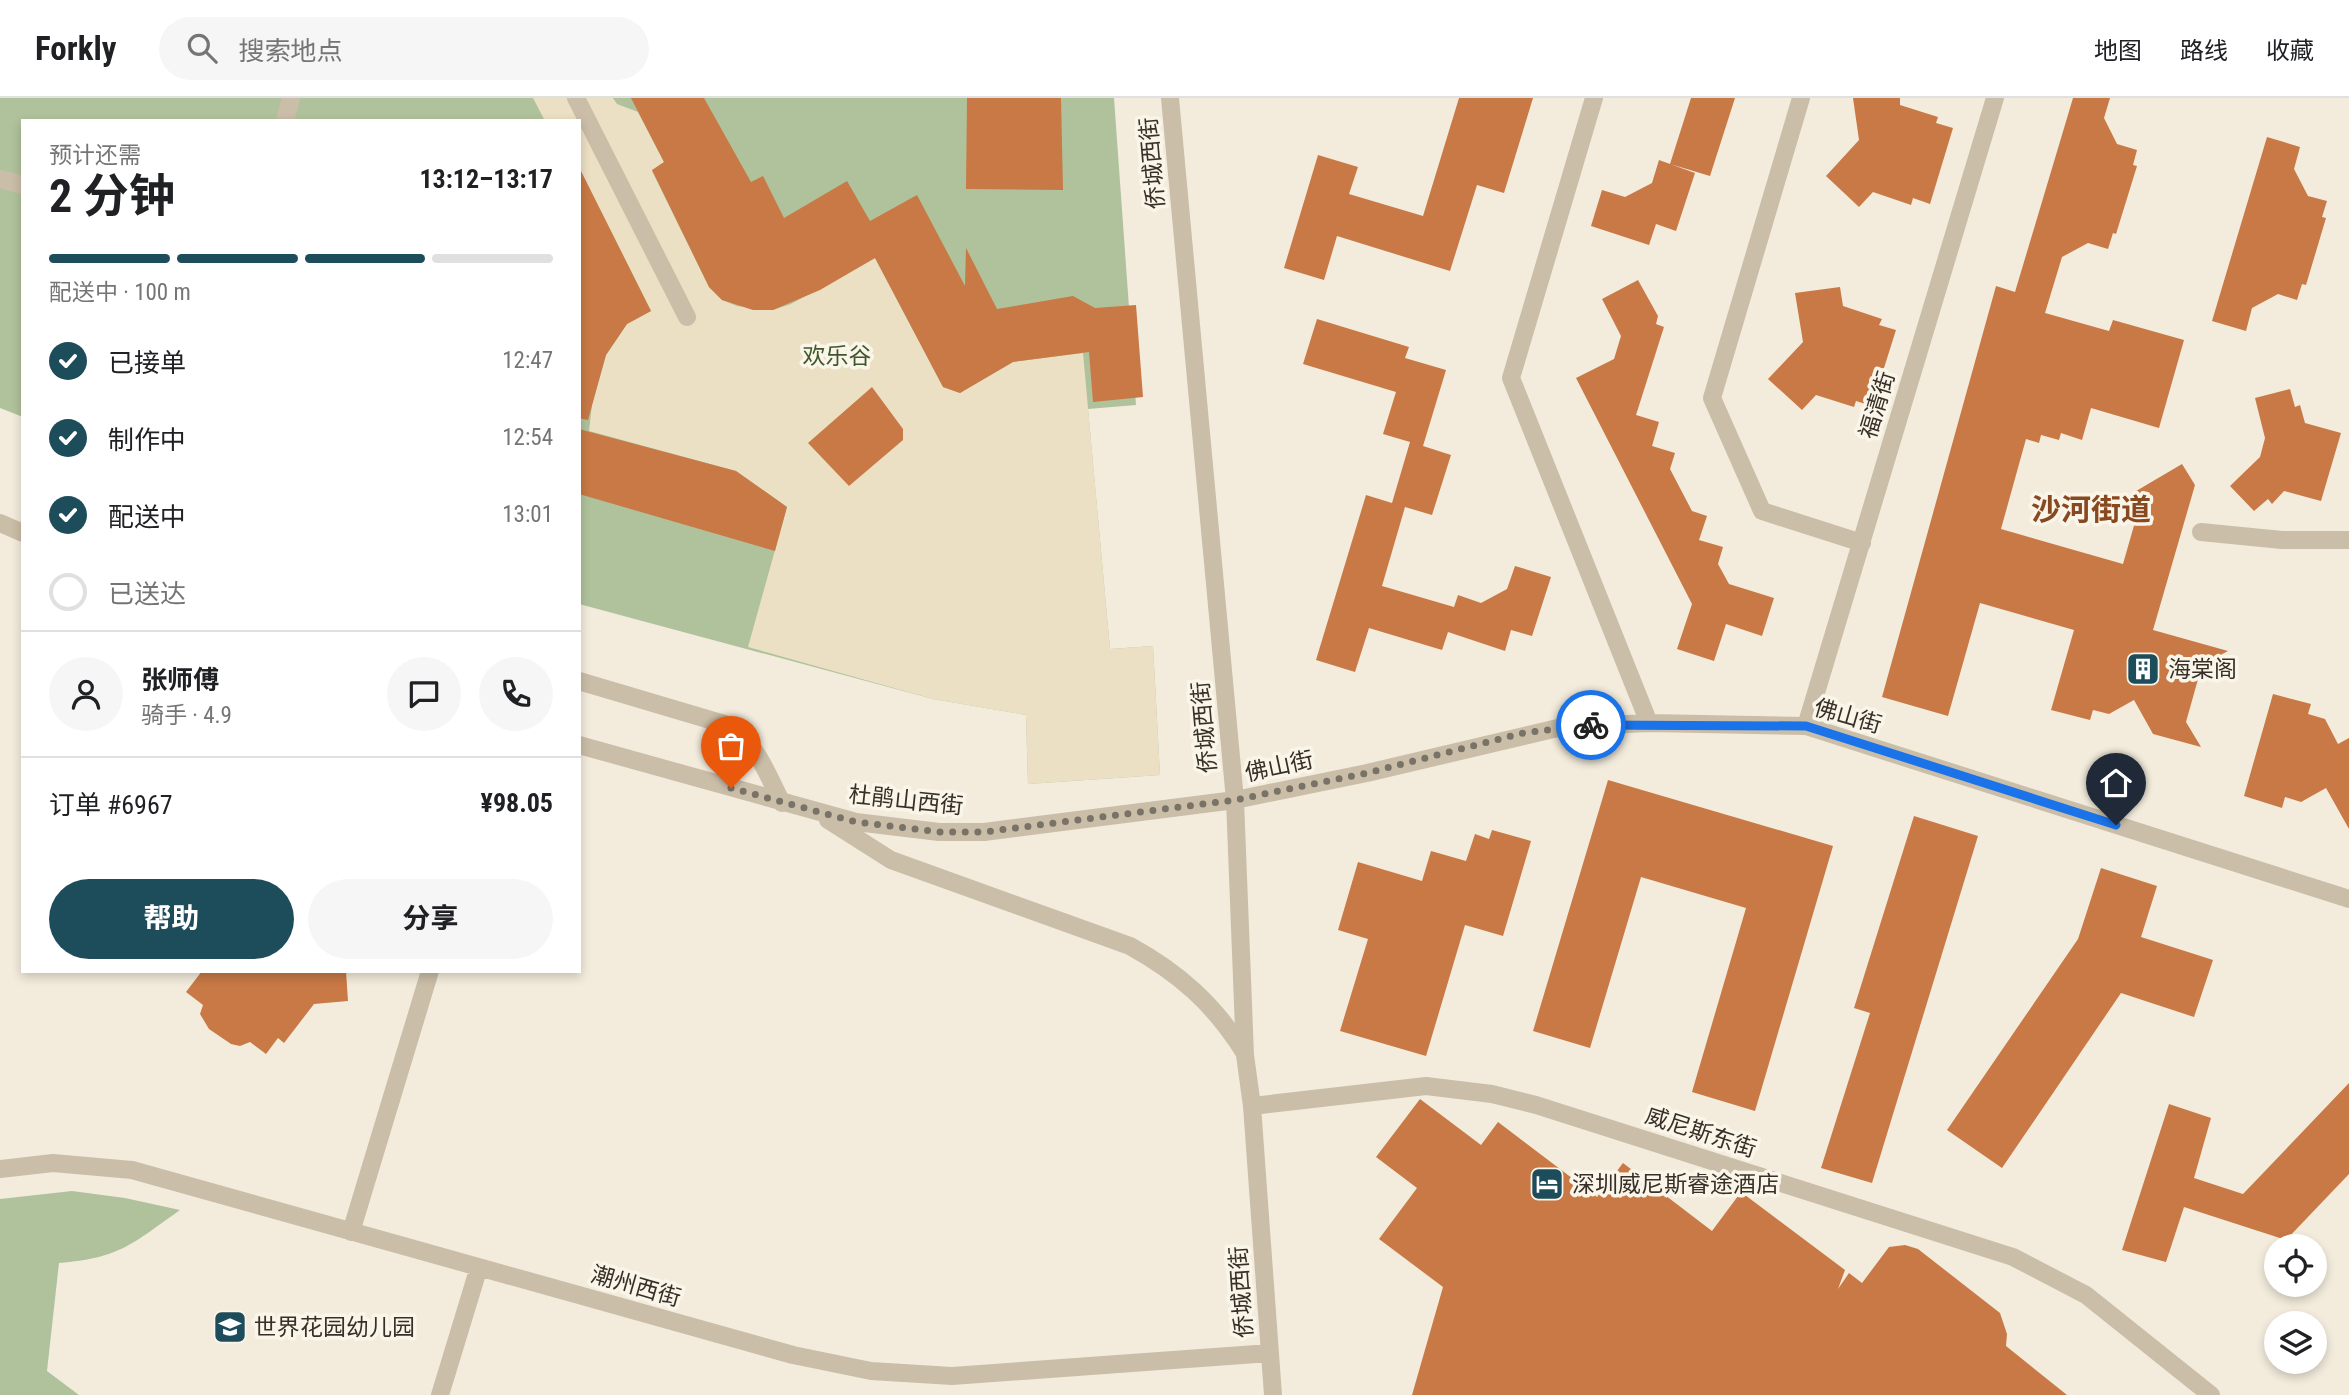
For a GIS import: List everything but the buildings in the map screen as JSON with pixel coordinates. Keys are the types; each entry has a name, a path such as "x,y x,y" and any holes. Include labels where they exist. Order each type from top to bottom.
{"street":[{"path":"286,119 291,98"},
{"path":"576,98 687,317"},
{"name":"侨城西街","path":"1170,98 1235,800 1245,1055 1252,1106 1273,1395"},
{"path":"1594,98 1511,378 1649,723"},
{"path":"1801,98 1712,398 1762,511 1862,543"},
{"name":"福清街","path":"1806,726 1995,98"},
{"path":"0,178 21,184"},
{"path":"0,523 21,532"},
{"path":"2201,532 2282,540 2349,540"},
{"path":"581,682 723,724 742,733 755,750 782,803"},
{"name":"佛山街","path":"1235,800 1367,773 1523,733 1562,727 1649,723 1806,726 2349,899"},
{"name":"杜鹃山西街","path":"581,747 813,812 898,828 984,832 1235,800"},
{"path":"813,812 891,860 1130,946 1160,962 1206,1000 1225,1022 1245,1055"},
{"path":"351,1232 429,973"},
{"name":"威尼斯东街","path":"1252,1106 1426,1086 1492,1094 1536,1105 2013,1257 2086,1295 2211,1395"},
{"name":"潮州西街","path":"0,1169 54,1163 132,1170 833,1365 908,1375 1031,1371 1270,1353"},
{"path":"440,1395 479,1267"}],"green space":[{"name":"欢乐谷","path":"0,98 1114,98 1136,405 1088,409 1110,649 1153,646 1160,775 1028,784 1026,715 933,699 581,605 581,119 21,119 21,416 0,408"},
{"path":"72,1191 125,1198 180,1210 137,1240 111,1253 59,1263 47,1371 79,1395 0,1395 0,1199"}],"shaded area":[{"path":"533,98 613,98 617,104 638,112 664,162 652,171 709,287 722,300 737,306 773,310 791,304 875,258 943,387 960,393 1013,362 1083,353 1110,649 1153,646 1160,775 1028,784 1026,715 933,699 748,647 787,507 736,471 589,431 592,404 606,355 627,324 651,311 581,172 581,119 544,119"}],"way so far":[{"path":"731,788 856,822 939,832 984,832 1235,800 1367,773 1523,733 1591,725"}],"place":[{"name":"海棠阁","path":"2143,669"},
{"name":"深圳威尼斯睿途酒店","path":"1547,1184"},
{"name":"世界花园幼儿园","path":"230,1327"}],"district":[{"name":"沙河街道","path":"2091,510"}],"route":[{"path":"1591,725 1649,723 1806,726 2116,825"}]}
